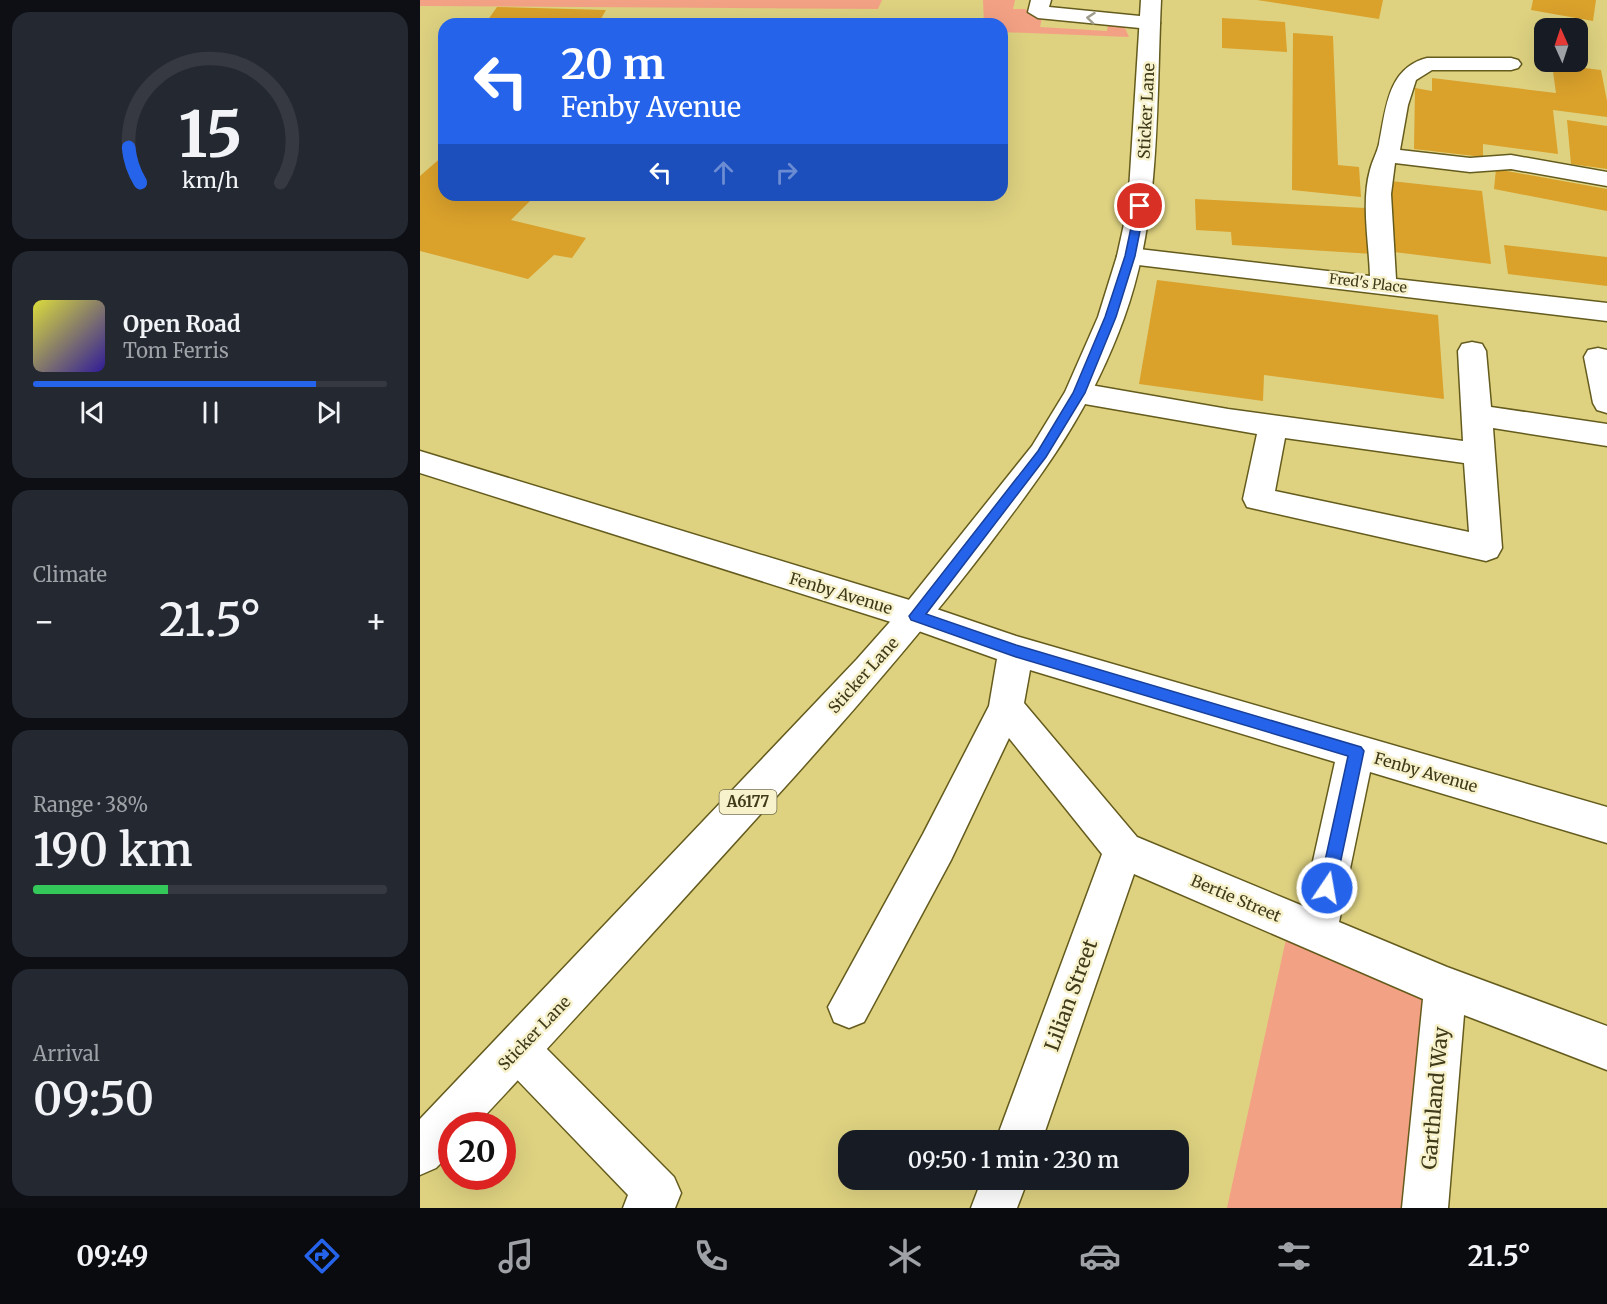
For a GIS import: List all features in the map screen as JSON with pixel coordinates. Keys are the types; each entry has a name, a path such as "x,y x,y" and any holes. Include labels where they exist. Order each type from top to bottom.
{"main road":[{"path":"1041,0 1038,12 1150,10"},
{"path":"1100,0 1115,6 1150,10"},
{"name":"Sticker Lane","path":"420,1152 518,1050 916,616 1042,454 1079,393 1111,317 1130,256 1140,206 1150,10"},
{"path":"1383,285 1379,194 1381,170 1387,155 1397,105 1407,77 1427,64 1511,64"},
{"path":"1387,155 1470,165 1511,162 1607,178"},
{"name":"Fred's Place","path":"1130,256 1607,312"},
{"path":"1273,425 1258,499 1486,548 1472,351"},
{"path":"1607,358 1598,357 1607,403"},
{"path":"1079,393 1147,408 1478,454"},
{"path":"1478,415 1607,435"},
{"name":"Fenby Avenue","path":"420,462 916,616 1016,651 1607,825"},
{"path":"849,1007 937,847 1006,707 1016,651"},
{"name":"Bertie Street","path":"1006,707 1123,850 1445,987 1607,1048"},
{"path":"1317,933 1356,751"},
{"name":"Lilian Street","path":"1023,1130 1123,850"},
{"name":"Garthland Way","path":"1425,1208 1445,987"},
{"path":"518,1050 658,1193 646,1208"},
{"path":"994,1208 1001,1190"}],"shaded area":[{"path":"420,0 882,0 878,9 420,6"},
{"path":"983,0 1015,0 1013,9 1025,9 1042,18 1040,27 1107,31 1108,25 1114,24 1125,28 1129,37 1008,32 1008,18 984,18"},
{"path":"1290,921 1445,987 1425,1208 1227,1208"}],"building":[{"path":"1257,0 1383,0 1379,19"},
{"path":"1533,0 1596,0 1593,21 1588,20 1588,18 1531,10"},
{"path":"497,7 606,10 601,18 489,18"},
{"path":"1222,18 1285,22 1287,52 1222,48"},
{"path":"1293,33 1333,36 1338,165 1359,167 1361,197 1292,190"},
{"path":"1588,68 1601,70 1607,101 1607,117 1553,110 1558,154 1483,144 1483,157 1414,149 1415,88 1432,91 1432,78 1556,93 1553,72 1588,72"},
{"path":"1567,120 1607,126 1607,169 1571,164"},
{"path":"438,160 438,201 530,201 511,220 586,238 572,258 554,255 528,279 420,251 420,176"},
{"path":"1496,169 1607,189 1607,211 1494,189"},
{"path":"1391,181 1482,191 1491,264 1394,252"},
{"path":"1195,199 1365,208 1373,254 1232,245 1231,232 1196,230"},
{"path":"1504,245 1607,257 1607,286 1508,274"},
{"path":"1157,280 1438,315 1444,399 1264,375 1263,401 1139,384"}],"route":[{"path":"1140,206 1130,256 1111,317 1079,393 1042,454 916,616 1016,651 1356,751 1327,888"}]}
